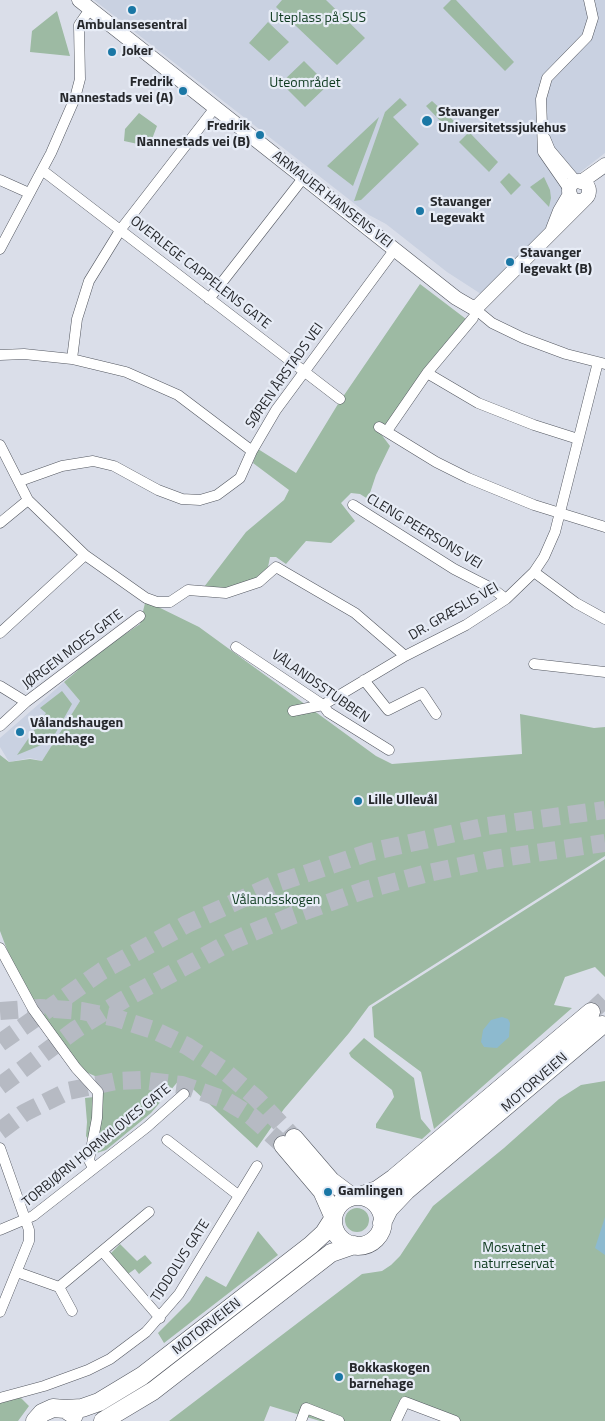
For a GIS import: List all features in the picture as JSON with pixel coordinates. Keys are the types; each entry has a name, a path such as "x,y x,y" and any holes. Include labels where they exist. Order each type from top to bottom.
{"highway":[{"name":"MOTORVEIEN","path":"356,1196 378,1190 596,1019 406,1191 389,1209 382,1222"},
{"path":"288,1142 331,1181 356,1196 377,1204 382,1222 380,1232 373,1240 364,1244 354,1245 338,1236 333,1217 322,1191 288,1142"},
{"path":"333,1217 341,1202 356,1196"},
{"name":"MOTORVEIEN","path":"35,1421 47,1410 82,1408 99,1402 148,1372 311,1246 324,1233 333,1217"},
{"name":"MOTORVEIEN","path":"103,1421 154,1391 330,1253 354,1245"},
{"path":"65,1410 79,1421"}],"street":[{"path":"579,190 543,152 540,128 541,99 547,78 582,43 590,31 593,18 589,0"},
{"path":"0,249 42,170 78,89 81,59 79,25 85,4"},
{"name":"ARMAUER HANSENS VEI","path":"85,4 214,109 304,177 474,314 523,338 601,363"},
{"path":"72,359 77,319 88,281 121,229 214,109"},
{"path":"605,165 560,211 552,232 474,314 383,429 436,462 468,478 559,513 605,527"},
{"name":"OVERLEGE CAPPELENS GATE","path":"42,170 340,399"},
{"path":"579,190 605,175"},
{"path":"209,299 304,177"},
{"path":"0,180 29,193"},
{"name":"SØREN ÅRSTADS VEI","path":"20,481 62,466 94,462 114,466 166,493 182,499 200,500 217,495 240,478 252,451 276,410 395,249"},
{"path":"0,355 24,354 72,359 126,372 178,395 252,451"},
{"name":"DR. GRÆSLIS VEI","path":"292,711 323,705 405,656 466,625 506,599 534,572 544,558 555,532 578,439 601,363"},
{"path":"427,373 478,403 534,425 578,439"},
{"path":"0,445 28,500 85,554 146,598 157,602 170,602 188,590 226,593 259,582 276,567 355,613 405,656"},
{"path":"0,523 28,500"},
{"name":"CLENG PEERSONS VEI","path":"353,505 454,569 493,589 506,599"},
{"path":"0,633 85,554"},
{"path":"534,572 576,603 605,619"},
{"name":"JØRGEN MOES GATE","path":"0,726 26,702 140,616"},
{"name":"VÅLANDSSTUBBEN","path":"236,647 323,705 328,712 388,750"},
{"path":"534,664 605,672"},
{"path":"364,680 388,710 422,692 436,714"},
{"path":"0,686 26,702"},
{"path":"0,948 32,1009 76,1068 98,1092 89,1160 92,1168"},
{"name":"TORBJØRN HORNKLOVES GATE","path":"0,1230 26,1220 147,1127 184,1094"},
{"path":"167,1140 238,1195"},
{"path":"0,1148 26,1220 29,1241 0,1312"},
{"name":"TJODOLVS GATE","path":"0,1398 44,1386 110,1359 130,1345 160,1318 196,1268 257,1166"},
{"path":"59,1287 104,1252 149,1212"},
{"path":"104,1252 160,1318"},
{"path":"17,1272 59,1287 72,1311"},
{"path":"396,1421 405,1402 455,1421"},
{"path":"301,1421 306,1408 339,1421"}],"shaded area":[{"name":"Stavanger Universitetssjukehus","path":"94,0 605,0 605,153 570,180 548,229 481,294 447,272 386,224 369,215"},
{"path":"64,682 80,701 42,761 30,758 9,762 0,747 0,738"}],"green space":[{"name":"Uteplass på SUS","path":"282,0 326,0 365,38 337,65 276,7"},
{"path":"451,0 456,0 514,62 505,71 443,8"},
{"path":"57,11 70,56 30,52 32,31"},
{"path":"268,22 289,42 269,61 249,43"},
{"name":"Uteområdet","path":"304,61 328,85 305,107 281,83"},
{"path":"400,98 407,105 393,117 419,144 361,200 354,201 385,112"},
{"path":"432,101 454,121 447,128 426,106"},
{"path":"139,113 157,126 152,139 138,144 124,141 125,129"},
{"path":"379,117 353,186 327,166"},
{"path":"469,132 498,162 489,172 459,142"},
{"path":"509,173 521,185 511,195 500,182"},
{"path":"544,177 550,190 549,207 530,187"},
{"path":"420,284 466,319 381,434 390,446 376,475 368,499 360,494 351,493 341,503 355,521 331,543 306,541 286,564 276,557 270,557 268,567 254,581 222,591 204,587 246,532 284,500 289,490 253,463 258,449 296,473 338,404"},
{"name":"Vålandsskogen","path":"145,603 150,603 199,627 376,756 392,764 522,754 520,714 594,728 605,727 605,856 369,1006 349,1033 284,1109 257,1148 181,1078 151,1113 106,1150 97,1153 86,1136 85,1098 94,1097 97,1077 86,1072 76,1061 29,998 12,963 0,931 0,755 9,762 30,759 42,761 80,701 64,682 77,671 82,663 140,624"},
{"path":"62,691 72,704 51,741 17,755 46,713 40,708"},
{"path":"605,859 605,977 595,967 565,977 554,1005 572,1008 434,1129 421,1072 374,1037 372,1007"},
{"path":"364,1038 414,1078 421,1119 431,1131 422,1139 376,1128 376,1124 394,1097 392,1090 351,1057 349,1053"},
{"name":"Mosvatnet naturreservat","path":"605,1081 605,1421 452,1421 401,1401 391,1421 320,1421 270,1406 264,1421 169,1421 362,1274 382,1271 391,1265 400,1256 433,1206 504,1148 559,1099 581,1085"},
{"path":"357,1208 362,1209 368,1215 368,1225 362,1231 357,1232 352,1231 346,1225 345,1220 346,1215 352,1209"},
{"path":"258,1231 278,1255 164,1343 158,1333 190,1301 206,1276 226,1287"},
{"path":"120,1244 137,1261 145,1255 152,1263 139,1274 135,1269 128,1274 110,1254"},
{"path":"19,1396 29,1406 18,1421 0,1421 0,1403"}],"water":[{"path":"502,1017 508,1019 510,1023 509,1037 497,1048 484,1047 481,1042 483,1030 491,1020"},
{"path":"605,1217 605,1255 595,1248"}],"tunnel":[{"path":"0,1043 102,971 187,924 275,884 370,852 487,826 605,810"},
{"path":"0,1086 75,1030 123,1000 232,941 294,915 365,890 424,874 494,859 605,843"},
{"path":"591,1012 605,999"},
{"path":"0,1011 40,1008 82,1011 116,1018 156,1031 187,1046 222,1069 256,1098 294,1138"},
{"path":"0,1131 24,1113 68,1091 116,1081 141,1080 182,1085 225,1100 251,1116 283,1145"}],"place":[{"name":"Ambulansesentral","path":"132,10"},
{"name":"Joker","path":"112,52"},
{"name":"Fredrik Nannestads vei (A)","path":"183,91"},
{"name":"Stavanger Universitetssjukehus","path":"427,121"},
{"name":"Fredrik Nannestads vei (B)","path":"260,135"},
{"name":"Stavanger Legevakt","path":"420,211"},
{"name":"Stavanger legevakt (B)","path":"510,262"},
{"name":"Vålandshaugen barnehage","path":"20,732"},
{"name":"Lille Ullevål","path":"358,801"},
{"name":"Gamlingen","path":"328,1192"},
{"name":"Bokkaskogen barnehage","path":"339,1377"}]}
